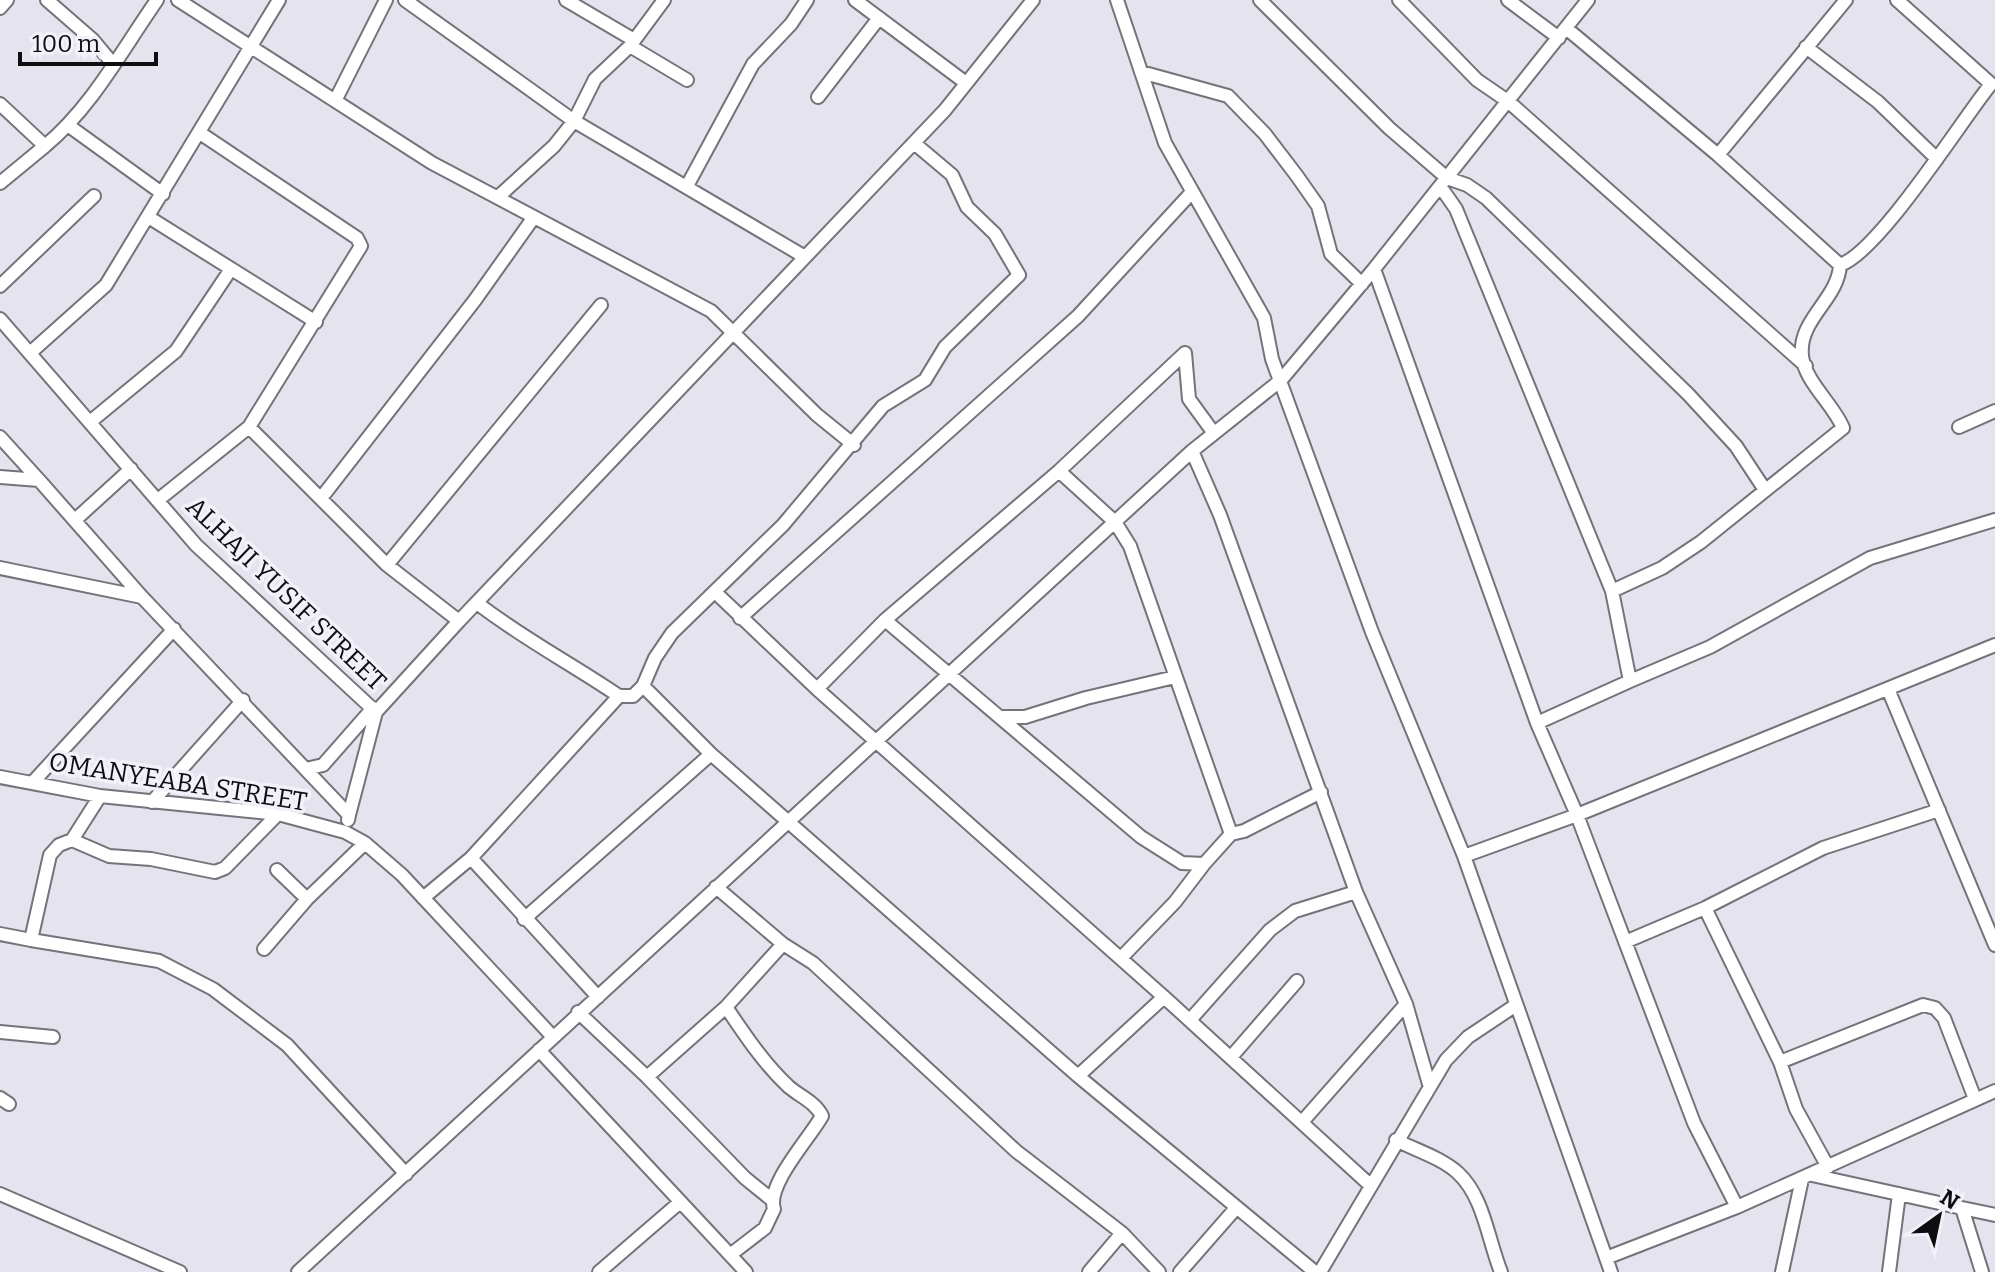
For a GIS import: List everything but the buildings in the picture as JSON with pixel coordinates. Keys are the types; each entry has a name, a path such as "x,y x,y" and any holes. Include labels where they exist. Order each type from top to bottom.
{"street":[{"path":"0,8 7,0"},
{"path":"47,0 93,40 113,64"},
{"path":"0,183 69,126 157,0"},
{"path":"178,0 432,163 690,298 732,331 817,415 854,445"},
{"path":"30,353 106,285 150,218 279,0"},
{"path":"335,101 386,0"},
{"path":"405,0 574,121 805,257"},
{"path":"566,0 687,80"},
{"path":"498,197 554,146 574,121 595,79 632,43 664,0"},
{"path":"687,186 753,64 807,0"},
{"path":"855,0 903,32 966,83"},
{"path":"1117,0 1165,143 1264,318 1281,380 1372,632 1464,856 1611,1272"},
{"path":"1260,0 1444,182 1612,591 1630,681"},
{"path":"1399,0 1477,80 1509,102 1806,366"},
{"path":"1508,0 1562,33 1718,155 1840,265"},
{"path":"298,1272 1192,451 1281,380 1362,284 1588,0"},
{"path":"1718,155 1846,0"},
{"path":"1612,591 1662,568 1701,542 1843,428 1802,356 1806,329 1836,284 1840,265 1872,239 1994,84 1897,0"},
{"path":"306,769 323,765 732,331 914,143 1032,1"},
{"path":"818,97 879,18"},
{"path":"1806,47 1878,102 1937,159"},
{"path":"1141,72 1228,96 1265,134 1297,176 1318,206 1331,254 1362,284"},
{"path":"0,104 45,146"},
{"path":"69,126 163,194"},
{"path":"158,500 249,427 360,249 360,242 200,133"},
{"path":"477,603 515,633 564,659 619,696 633,696 643,686 663,644 783,525 854,445 883,406 925,380 945,347 1019,275 995,234 970,211 952,175 914,143"},
{"path":"1444,182 1486,198 1688,394 1736,446 1765,490"},
{"path":"740,618 1078,316 1192,192"},
{"path":"0,286 94,196"},
{"path":"322,497 466,312 534,217"},
{"path":"150,218 316,322"},
{"path":"90,422 176,351 231,269"},
{"path":"1374,269 1537,723 1577,815 1694,1123 1737,1207"},
{"path":"387,565 601,305"},
{"name":"ALHAJI YUSIF STREET","path":"0,319 196,545 374,710 345,832"},
{"path":"817,689 885,620 1059,471 1185,353 1189,399 1213,432"},
{"path":"1959,427 1995,411"},
{"path":"249,427 387,565 459,621"},
{"path":"0,437 142,597 349,815"},
{"path":"1192,451 1220,515 1356,892 1406,1004 1429,1084"},
{"path":"75,520 131,469"},
{"path":"1059,471 1115,522 1135,561 1231,834"},
{"path":"0,477 39,480"},
{"path":"1537,723 1710,647 1870,558 1995,520"},
{"path":"0,568 142,597"},
{"path":"715,592 817,689 1232,1056 1370,1185"},
{"path":"885,620 1141,837 1182,863 1204,864"},
{"path":"33,782 174,629"},
{"path":"1464,856 1577,815 1995,645"},
{"path":"1003,717 1025,717 1086,698 1175,677"},
{"path":"643,686 711,754 1078,1076 1318,1272 1429,1084 1468,1037 1516,1005"},
{"path":"1888,689 1995,945"},
{"path":"423,898 471,858 619,696"},
{"path":"152,802 243,700"},
{"path":"524,919 711,754"},
{"name":"OMANYEABA STREET","path":"0,777 100,796 278,814 345,832 365,843 423,898 553,1037"},
{"path":"1121,958 1175,902 1231,834 1244,831 1321,792"},
{"path":"31,940 50,855 59,845 72,840 100,796"},
{"path":"1625,942 1705,908 1823,848 1939,810"},
{"path":"72,840 109,856 151,859 215,872 225,868 278,814"},
{"path":"264,949 307,899 365,843"},
{"path":"471,858 598,997"},
{"path":"277,870 307,899"},
{"path":"716,887 783,944 813,963 1016,1151 1122,1233 1159,1272"},
{"path":"1190,1020 1270,930 1295,911 1356,892"},
{"path":"1981,910 1995,903"},
{"path":"1705,908 1780,1062 1796,1109 1828,1167"},
{"path":"0,934 159,961 176,967 213,989 287,1045 406,1174"},
{"path":"647,1077 726,1007 783,944"},
{"path":"1232,1056 1297,981"},
{"path":"1078,1076 1164,997"},
{"path":"1302,1122 1406,1004"},
{"path":"1780,1062 1923,1005 1935,1008 1944,1018 1975,1099"},
{"path":"726,1007 758,1052 790,1087 818,1107 822,1116 777,1183 771,1199"},
{"path":"578,1012 647,1077 745,1178 771,1199 774,1209 765,1228 730,1255"},
{"path":"0,1032 53,1037"},
{"path":"539,1050 746,1272"},
{"path":"1606,1258 1807,1177 1995,1091"},
{"path":"1396,1140 1456,1171 1467,1183 1478,1203 1501,1272"},
{"path":"1807,1177 1995,1215"},
{"path":"1782,1272 1807,1177"},
{"path":"0,1194 180,1272"},
{"path":"1889,1272 1899,1194"},
{"path":"599,1272 679,1203"},
{"path":"1180,1272 1236,1208"},
{"path":"1962,1208 1982,1272"},
{"path":"1089,1272 1122,1233"}]}
